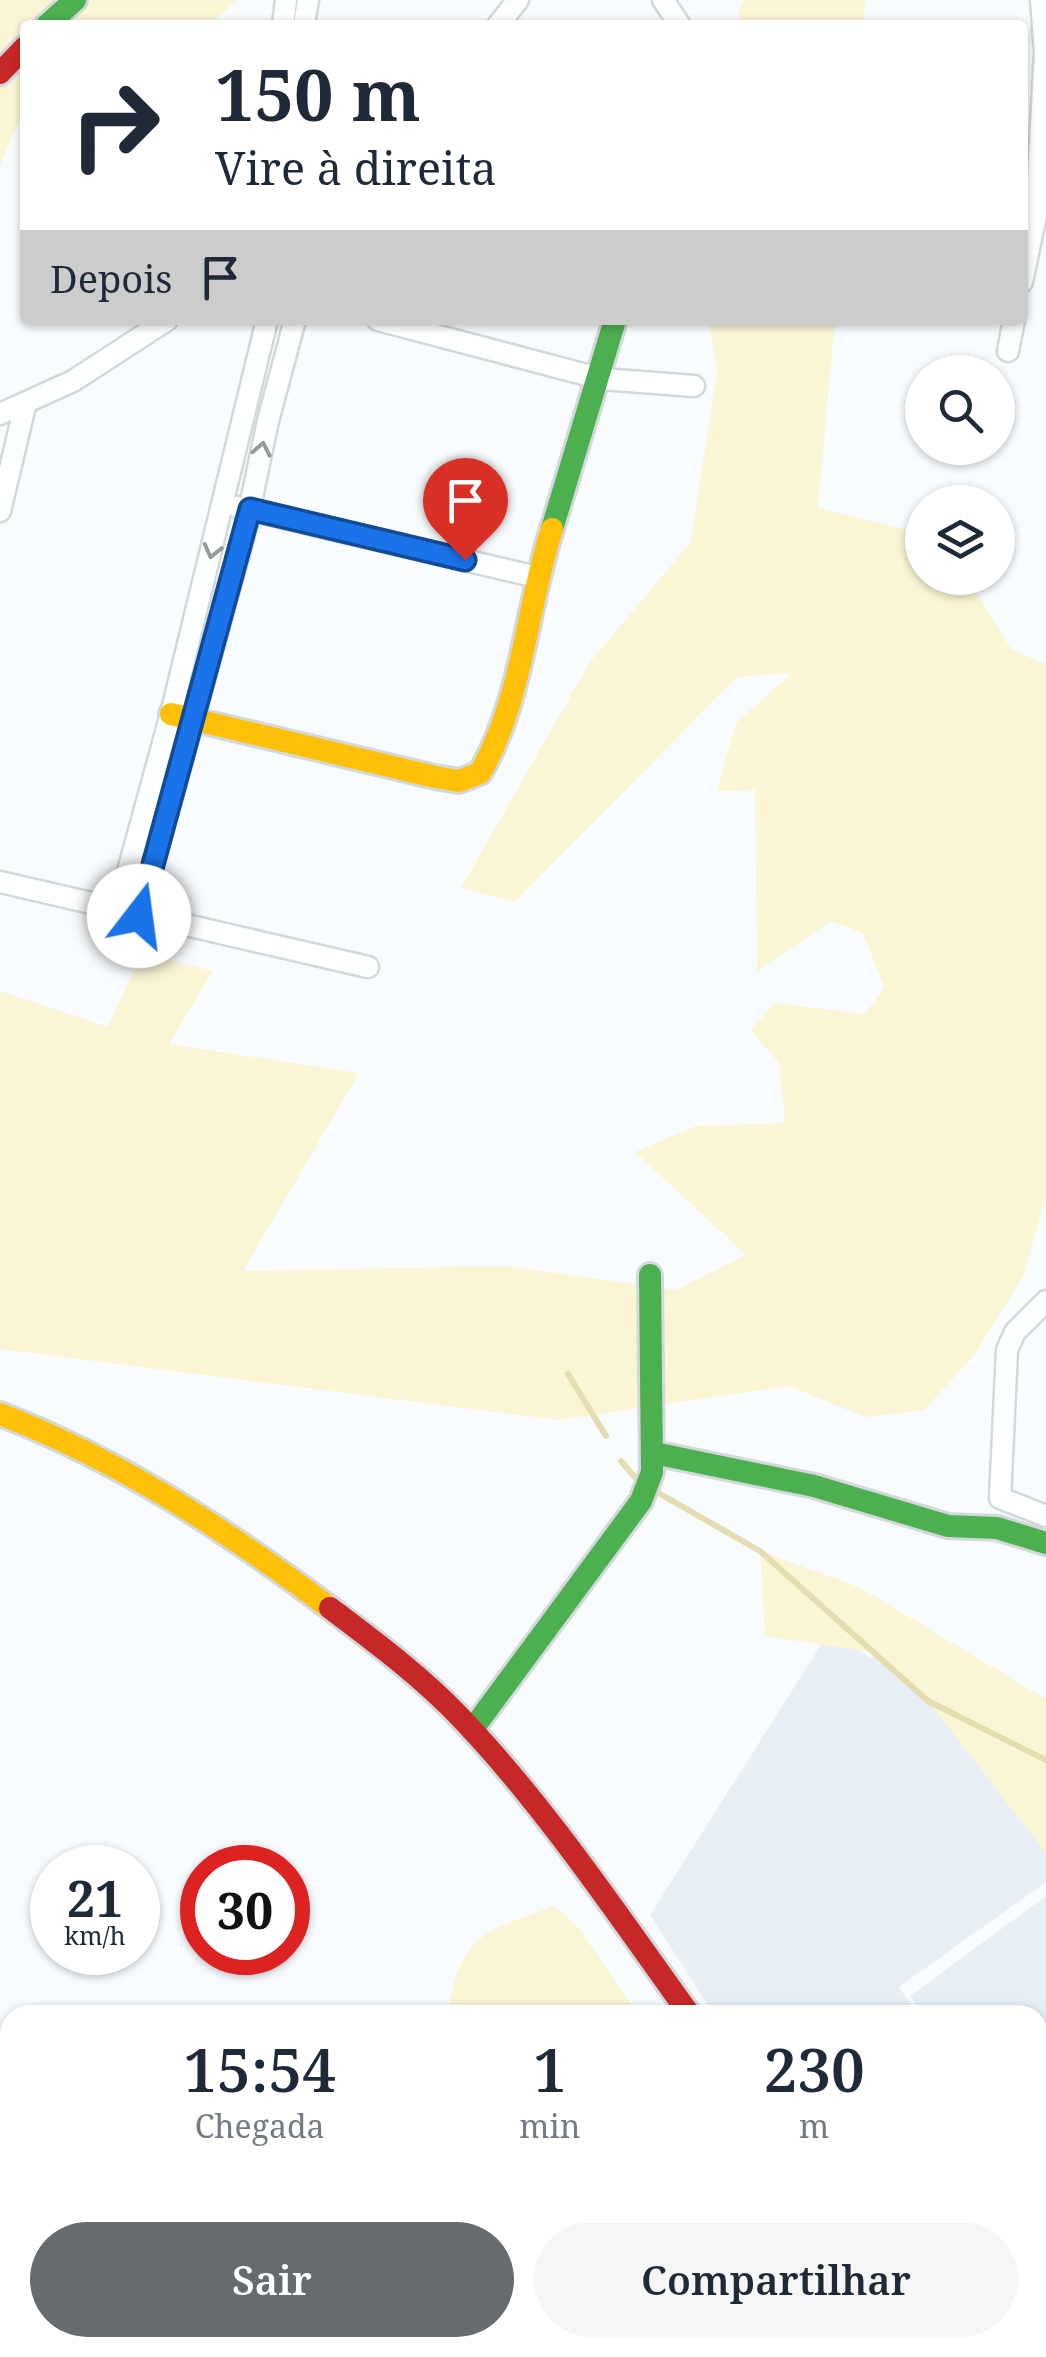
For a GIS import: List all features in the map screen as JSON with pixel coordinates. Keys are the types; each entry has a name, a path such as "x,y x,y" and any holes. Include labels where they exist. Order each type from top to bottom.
{"street":[{"path":"502,20 518,0"},
{"path":"1028,254 1036,216 1045,52 1042,0"},
{"path":"53,20 72,1"},
{"path":"0,73 20,52"},
{"path":"0,414 25,406 102,364 160,325"},
{"path":"139,916 224,505 267,325"},
{"path":"117,911 250,509 294,325"},
{"path":"182,716 435,778 472,779 490,760 497,741 537,577 602,380 614,325"},
{"path":"1008,351 1013,325"},
{"path":"421,327 602,380 694,386"},
{"path":"0,511 25,406"},
{"path":"224,505 537,577"},
{"path":"0,882 368,966"},
{"path":"472,1730 640,1501 653,1463 650,1276"},
{"path":"997,1528 1007,1350 1016,1332 1046,1301"},
{"path":"0,1414 132,1472 236,1536 408,1668 472,1730 565,1845 683,2005"},
{"path":"653,1463 814,1486 948,1526 997,1528 1046,1543"},
{"path":"1000,1498 1046,1516"}],"shaded area":[{"path":"0,0 236,0 215,20 20,20 20,119 0,165"},
{"path":"744,0 865,0 863,20 742,20 738,14"},
{"path":"710,325 835,325 818,508 905,530 905,595 978,595 1011,649 1046,664 1046,1197 1023,1277 975,1354 924,1410 865,1417 789,1386 558,1420 0,1349 0,991 108,1027 142,953 213,971 169,1044 359,1073 243,1271 507,1266 676,1290 746,1255 635,1152 696,1126 785,1123 779,1063 751,1030 775,1003 865,1014 884,987 863,933 831,921 757,971 755,790 717,791 736,723 792,673 737,677 515,902 461,888 590,662 690,543 717,374"},
{"path":"760,1551 861,1588 1046,1699 1046,1853 928,1701 878,1653 765,1636"},
{"path":"831,1629 870,1658 878,1653 896,1677 943,1712 1046,1852 1046,1882 899,1987 912,2005 708,2005 650,1915"},
{"path":"1046,1896 1046,2005 917,2005 910,1996"},
{"path":"555,1906 577,1926 632,2005 449,2005 469,1951 479,1940 509,1922"}],"waterway":[{"path":"568,1374 606,1436"},
{"path":"621,1461 639,1482"},
{"path":"655,1491 760,1551 928,1701 1046,1760"}],"traffic: fast":[{"path":"53,20 75,0"},
{"path":"552,529 613,325"},
{"path":"472,1730 641,1501 652,1472 650,1275"},
{"path":"654,1453 814,1486 948,1526 997,1528 1046,1543"}],"traffic: slow":[{"path":"171,714 435,777 459,781 480,773 506,715 552,529"},
{"path":"0,1414 88,1453 171,1499 330,1608"}],"traffic: jam":[{"path":"0,73 20,52"},
{"path":"330,1608 430,1687 492,1752 580,1862 683,2005"}],"route":[{"path":"139,916 250,509 465,560"}]}
